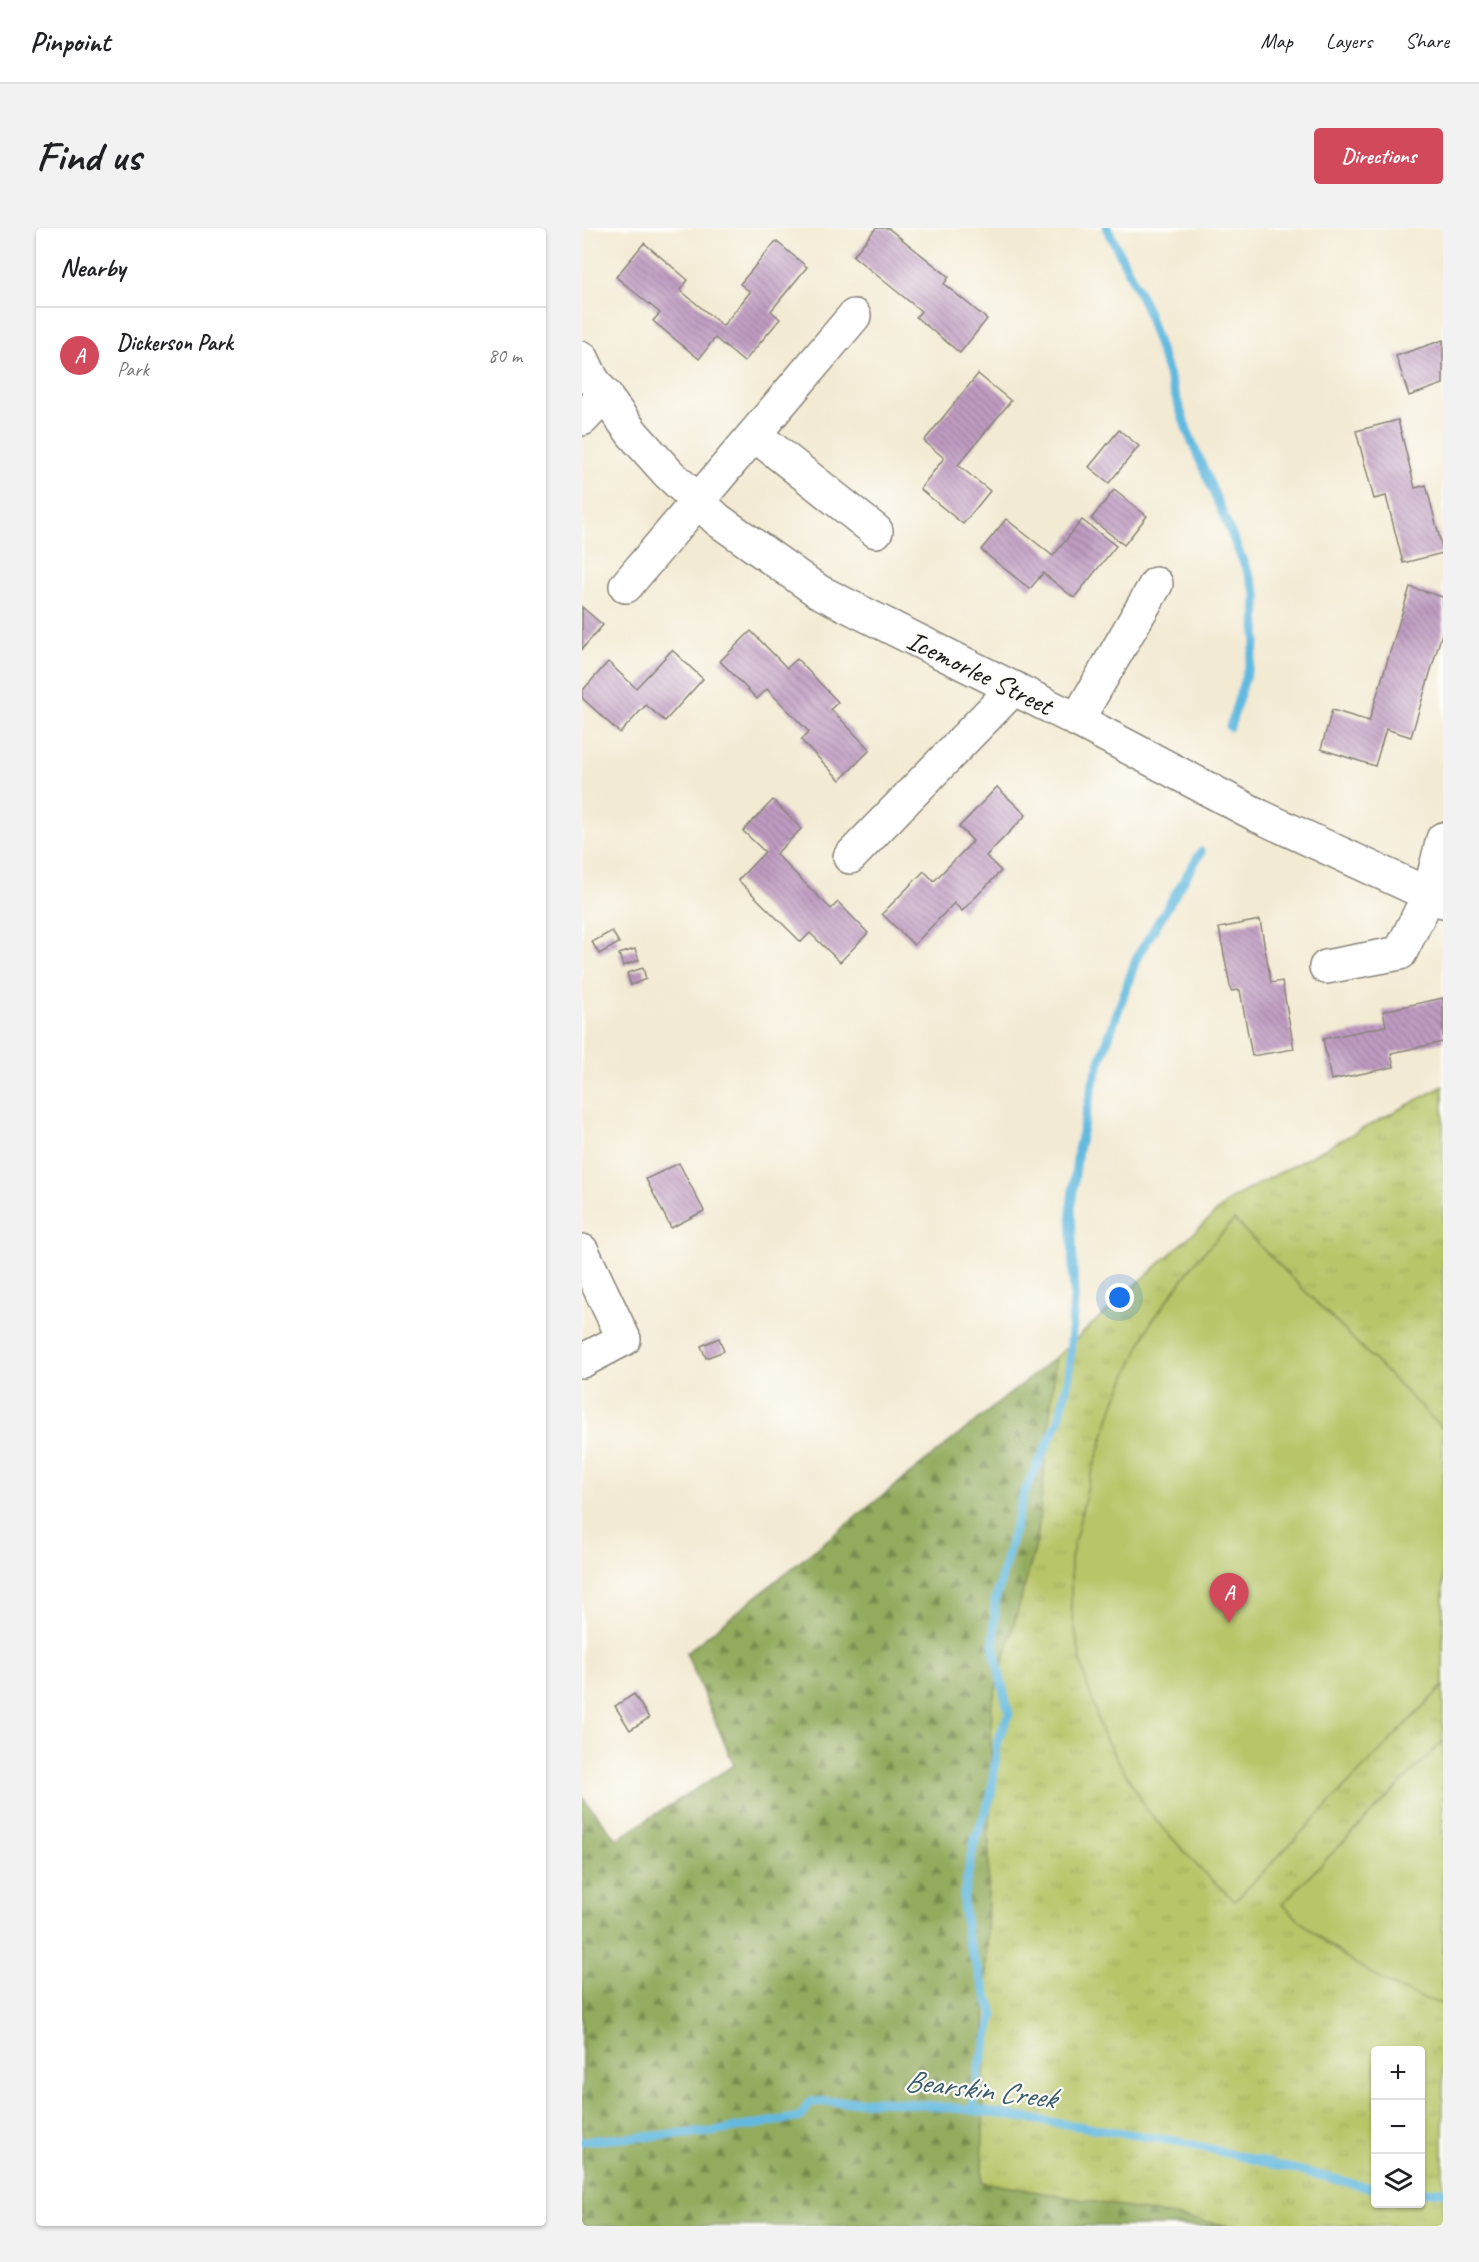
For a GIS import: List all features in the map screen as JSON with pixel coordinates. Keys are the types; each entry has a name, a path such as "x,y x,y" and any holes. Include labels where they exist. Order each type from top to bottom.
{"street":[{"path":"626,586 756,435 854,316"},
{"name":"Icemorlee Street","path":"582,358 592,379 633,434 668,473 718,520 818,591 1077,720 1259,816 1436,898"},
{"path":"582,419 605,395"},
{"path":"756,435 876,531"},
{"path":"1077,720 1156,584"},
{"path":"850,857 1014,688"},
{"path":"1326,967 1400,953 1436,898 1443,839"},
{"path":"582,1251 624,1339 582,1361"}],"green space":[{"path":"1443,1086 1443,2226 1231,2226 982,2182 992,1703 1037,1542 1056,1357 1232,1198"},
{"path":"1234,1220 1443,1429 1443,1686 1235,1901 1200,1869 1147,1810 1102,1733 1082,1667 1071,1607 1071,1558 1088,1485 1115,1401 1150,1324 1196,1261"},
{"path":"1056,1357 1037,1542 992,1703 982,2182 1231,2226 582,2226 582,1797 617,1839 734,1765 686,1653"},
{"path":"1443,1741 1443,2004 1398,1988 1356,1964 1318,1936 1282,1904"}],"building":[{"path":"876,228 888,228 949,277 944,284 987,319 960,353 916,317 921,311 853,256"},
{"path":"776,241 807,267 771,311 780,319 744,362 715,338 699,359 653,321 660,313 616,277 644,243 688,280 680,290 723,326 750,292 740,284"},
{"path":"1443,340 1443,384 1409,396 1396,356"},
{"path":"978,374 1011,401 958,465 990,491 963,524 920,489 944,458 924,441"},
{"path":"1398,420 1415,488 1426,485 1443,551 1443,553 1403,563 1386,496 1374,499 1356,431"},
{"path":"1119,430 1139,446 1109,483 1089,467"},
{"path":"1114,490 1147,516 1124,545 1091,519"},
{"path":"1006,519 1053,556 1082,520 1116,546 1074,598 1043,573 1030,589 981,550"},
{"path":"1410,587 1443,597 1443,630 1411,737 1386,729 1375,766 1321,749 1332,710 1369,721"},
{"path":"582,607 603,625 582,649"},
{"path":"751,631 787,668 797,659 838,702 831,709 870,750 840,780 801,740 809,732 767,689 757,699 720,661"},
{"path":"672,650 703,679 665,721 646,705 620,733 582,698 582,691 608,662 636,688"},
{"path":"997,787 1026,815 986,856 1001,871 962,911 954,903 914,945 882,914 924,871 934,881 973,841 959,827"},
{"path":"773,800 801,829 776,854 831,909 838,902 868,933 840,962 810,933 801,942 738,880 765,852 743,831"},
{"path":"1260,920 1271,983 1282,981 1294,1049 1252,1056 1240,990 1231,991 1219,928"},
{"path":"612,931 619,943 599,954 592,942"},
{"path":"635,949 639,960 623,966 619,954"},
{"path":"643,968 646,979 631,985 627,973"},
{"path":"1443,998 1443,1042 1391,1053 1394,1067 1331,1080 1323,1039 1386,1026 1383,1011"},
{"path":"679,1163 704,1211 671,1228 646,1179"},
{"path":"719,1338 724,1351 706,1358 701,1346"},
{"path":"634,1694 649,1718 630,1730 615,1706"}],"waterway":[{"path":"1107,228 1145,305 1187,430 1257,594 1256,642 1230,727"},
{"path":"973,2110 979,2069 994,2015 967,1938 963,1900 974,1843 991,1796 998,1740 1009,1714 994,1650 995,1602 1024,1493 1059,1420 1069,1376 1074,1297 1071,1207 1078,1150 1094,1079 1137,957 1201,852"},
{"name":"Bearskin Creek","path":"582,2141 712,2132 801,2117 809,2102 884,2101 973,2110 1181,2142 1371,2188"},
{"name":"Bearskin Creek","path":"1425,2192 1443,2191"}],"place":[{"name":"Dickerson Park","path":"1229,1623"}]}
